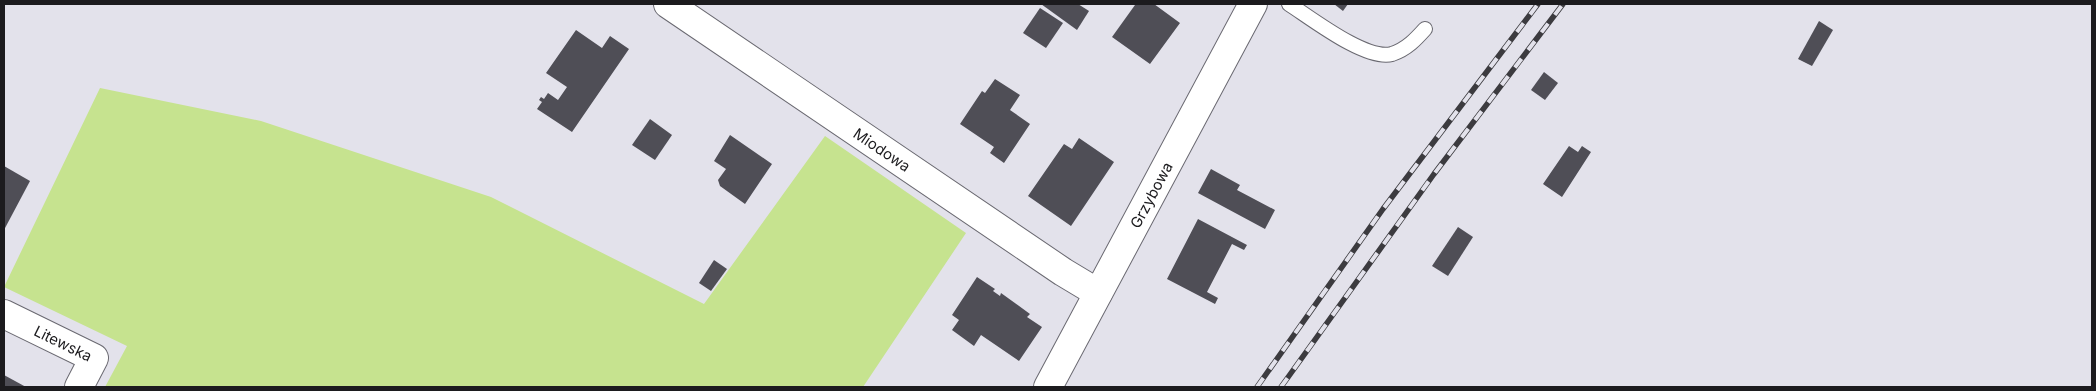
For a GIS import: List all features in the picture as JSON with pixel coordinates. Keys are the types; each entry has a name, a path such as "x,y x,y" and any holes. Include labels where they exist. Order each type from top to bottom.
{"street":[{"name":"Miodowa","path":"668,4 1063,272 1098,293"},
{"name":"Grzybowa","path":"1048,387 1253,4"},
{"name":"Litewska","path":"4,314 94,358 79,387"}],"lane":[{"path":"1290,4 1340,36 1374,54 1391,54 1411,45 1426,28"}],"green space":[{"path":"100,88 261,121 491,197 704,304 825,136 966,233 863,387 105,387 127,346 4,287"}],"building":[{"path":"1041,4 1078,4 1089,11 1077,30"},
{"path":"1132,4 1154,4 1180,23 1150,64 1112,37 1135,5"},
{"path":"1334,4 1348,4 1343,11"},
{"path":"1040,8 1063,23 1046,48 1023,33"},
{"path":"1819,21 1833,30 1812,66 1798,59"},
{"path":"576,30 602,48 610,36 629,49 572,132 537,109 542,102 539,100 541,97 544,99 548,93 558,100 567,87 546,73"},
{"path":"1544,72 1558,83 1545,100 1531,90"},
{"path":"995,79 1020,95 1010,110 1030,124 1004,163 990,153 994,147 960,124 982,91 985,93"},
{"path":"650,119 672,135 655,160 632,145"},
{"path":"730,135 772,164 745,204 720,186 718,180 726,169 714,161"},
{"path":"1079,138 1114,162 1071,226 1028,196 1064,144 1072,149"},
{"path":"1569,146 1578,152 1582,146 1591,152 1562,197 1543,184"},
{"path":"4,166 30,181 4,230"},
{"path":"1211,169 1240,185 1237,190 1275,210 1265,229 1198,193"},
{"path":"1198,219 1247,245 1244,250 1232,244 1207,292 1218,298 1215,304 1167,279"},
{"path":"1458,227 1473,237 1448,276 1432,266"},
{"path":"714,260 727,269 711,291 699,283"},
{"path":"977,277 995,289 993,291 1000,296 1001,293 1030,314 1027,317 1042,327 1019,361 981,335 974,346 952,330 959,320 952,315"},
{"path":"4,375 26,387 4,387"}],"railway":[{"path":"1257,387 1383,209 1538,4"},
{"path":"1281,387 1434,174 1563,4"}]}
